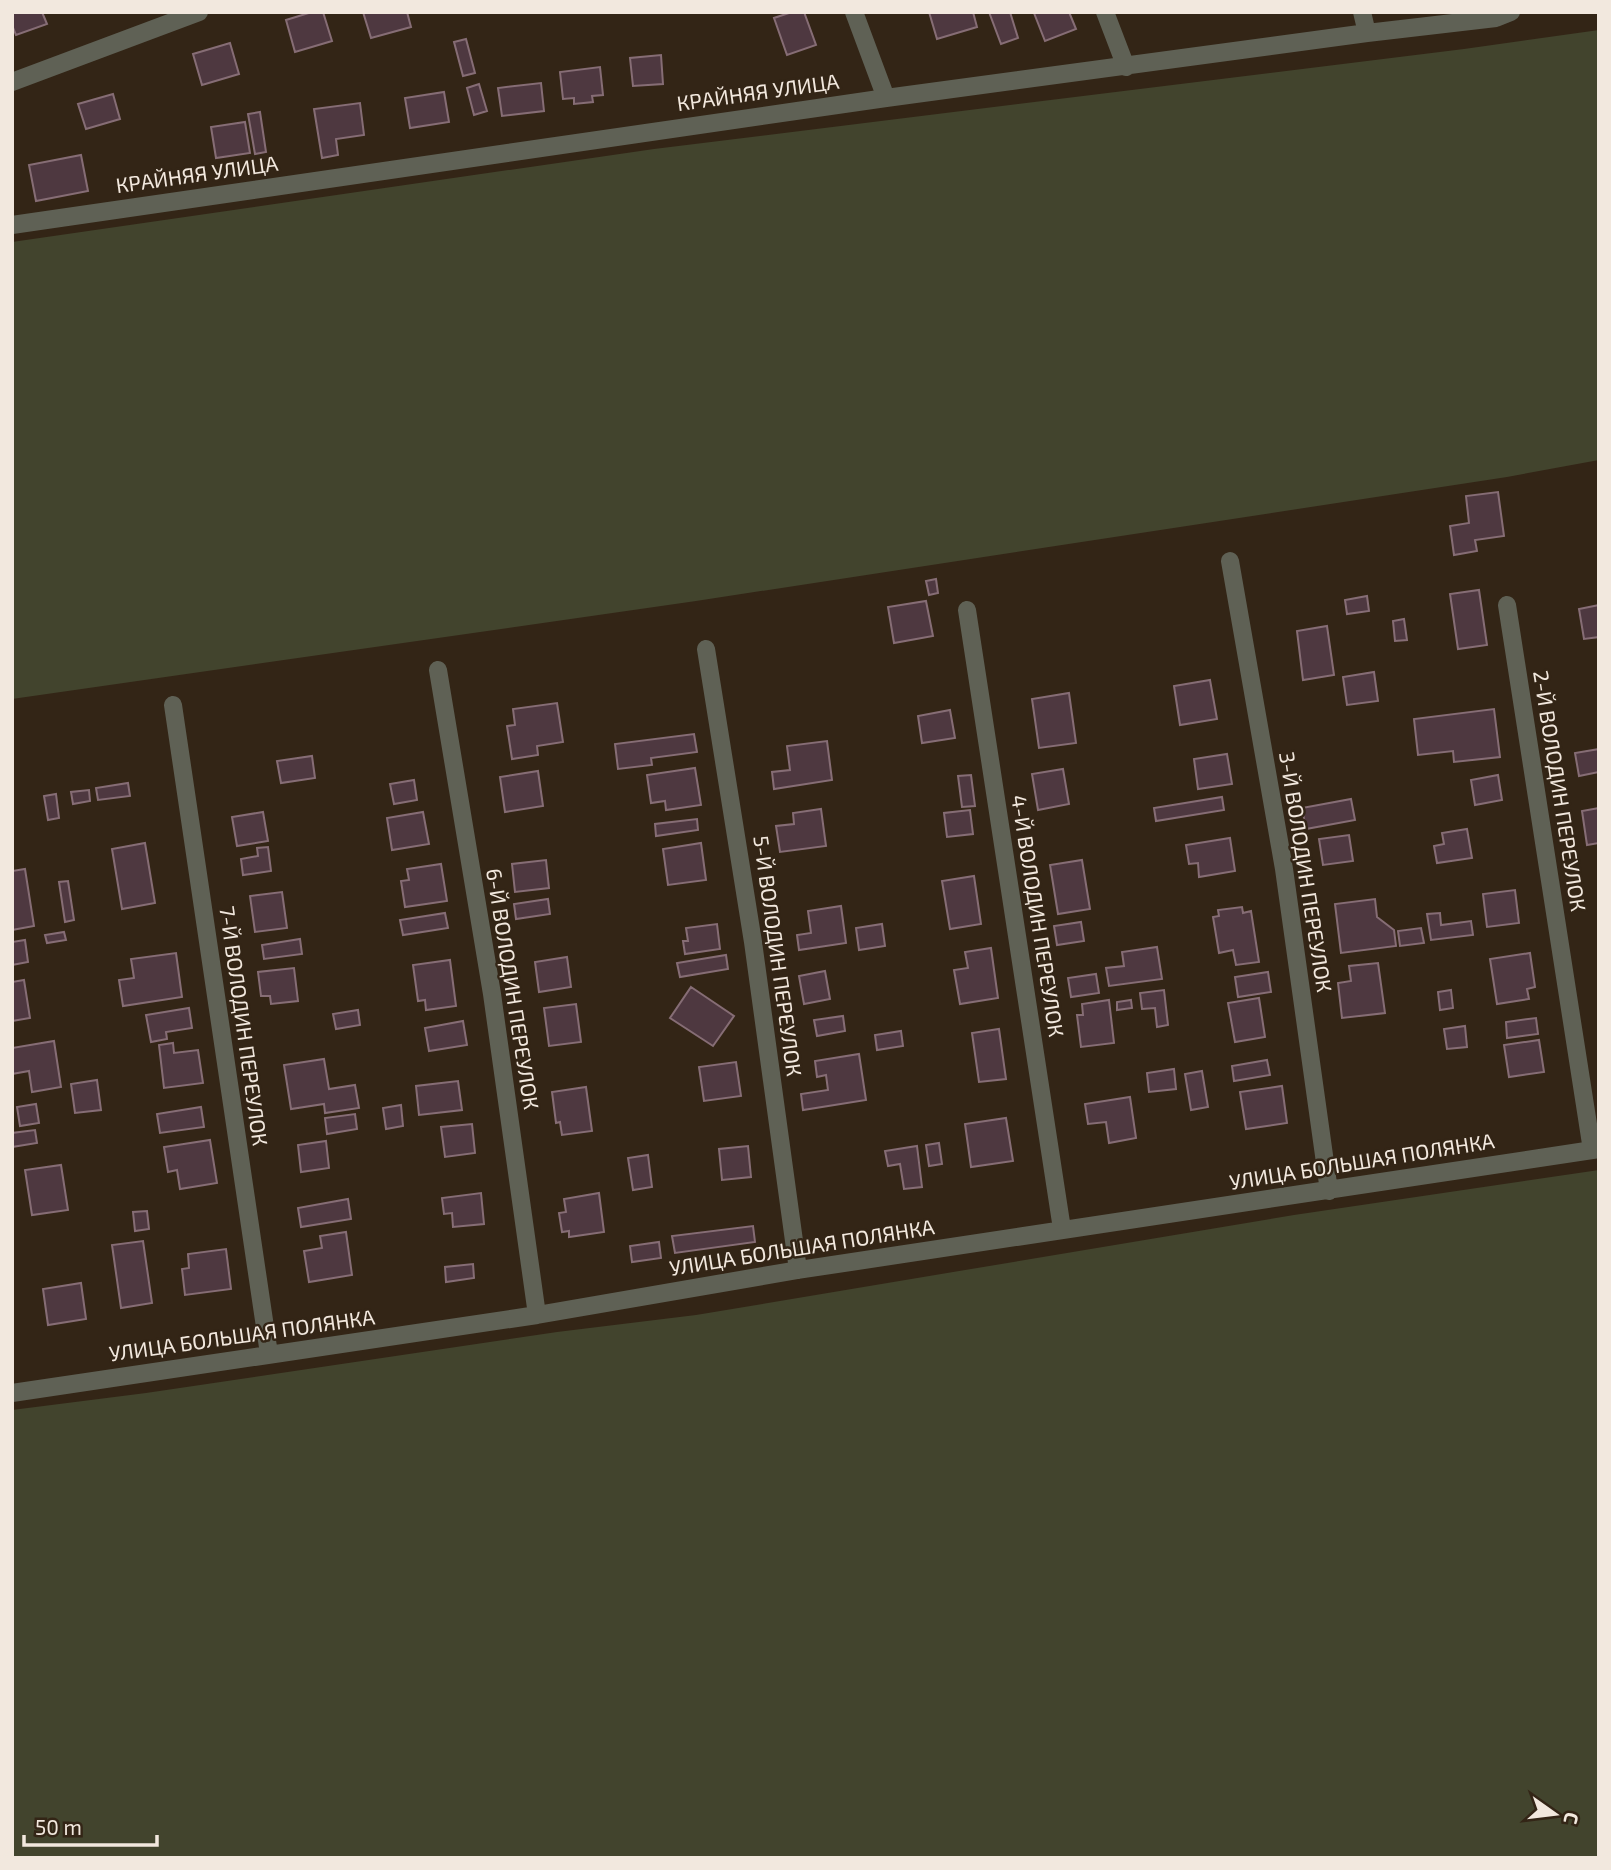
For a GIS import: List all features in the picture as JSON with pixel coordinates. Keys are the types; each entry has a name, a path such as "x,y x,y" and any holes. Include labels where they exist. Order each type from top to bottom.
{"street":[{"path":"12,82 199,12"},
{"path":"854,12 886,98"},
{"path":"1105,12 1126,67"},
{"path":"1362,12 1367,33"},
{"name":"КРАЙНЯЯ УЛИЦА","path":"12,225 886,98 1496,18 1511,12"},
{"name":"3-Й ВОЛОДИН ПЕРЕУЛОК","path":"1230,561 1284,869 1329,1191"},
{"name":"2-Й ВОЛОДИН ПЕРЕУЛОК","path":"1507,604 1595,1150"},
{"name":"4-Й ВОЛОДИН ПЕРЕУЛОК","path":"967,610 1062,1229"},
{"name":"5-Й ВОЛОДИН ПЕРЕУЛОК","path":"706,649 753,942 798,1270"},
{"name":"6-Й ВОЛОДИН ПЕРЕУЛОК","path":"438,670 492,994 537,1315"},
{"name":"7-Й ВОЛОДИН ПЕРЕУЛОК","path":"173,705 269,1354"},
{"name":"УЛИЦА БОЛЬШАЯ ПОЛЯНКА","path":"13,1389 537,1315 798,1270 1595,1150"}],"green space":[{"path":"1599,30 1599,460 1507,477 696,601 12,699 12,242 654,149"},
{"path":"1599,1170 1599,1858 12,1858 12,1410 146,1393 557,1332 696,1315 1294,1215"}],"building":[{"path":"12,12 42,12 47,24 16,35 12,25"},
{"path":"312,12 323,12 332,41 295,52 286,20"},
{"path":"363,12 407,12 411,27 371,38"},
{"path":"792,12 804,12 816,45 787,55 774,18"},
{"path":"929,12 973,12 977,27 937,39"},
{"path":"989,12 1010,12 1018,38 1001,44"},
{"path":"1069,12 1076,29 1045,41 1034,13"},
{"path":"466,39 475,73 463,76 454,42"},
{"path":"230,43 239,74 202,85 193,54"},
{"path":"661,55 663,84 633,86 630,58"},
{"path":"600,67 603,95 592,96 593,102 574,104 574,98 563,99 560,72"},
{"path":"541,83 544,111 502,116 498,88"},
{"path":"479,84 487,111 474,115 467,88"},
{"path":"444,92 449,122 410,128 405,98"},
{"path":"113,94 120,119 86,129 78,104"},
{"path":"360,103 364,135 336,139 338,155 322,158 314,109"},
{"path":"260,112 266,152 255,154 248,114"},
{"path":"245,122 250,153 216,158 211,127"},
{"path":"81,155 88,191 36,201 29,165"},
{"path":"1498,492 1504,536 1475,540 1477,551 1454,555 1450,526 1469,523 1466,496"},
{"path":"936,579 938,593 929,595 926,581"},
{"path":"1479,590 1487,645 1458,649 1450,594"},
{"path":"1367,596 1369,611 1347,614 1345,600"},
{"path":"926,601 933,636 894,643 888,607"},
{"path":"1599,605 1599,637 1584,639 1579,609"},
{"path":"1404,619 1407,640 1395,641 1393,621"},
{"path":"1327,626 1334,675 1303,680 1297,631"},
{"path":"1374,672 1378,701 1347,705 1343,677"},
{"path":"1210,680 1217,719 1180,725 1174,686"},
{"path":"1069,693 1076,743 1039,748 1032,699"},
{"path":"557,703 563,742 537,746 538,755 512,759 507,726 515,725 513,709"},
{"path":"1494,709 1500,757 1454,762 1453,751 1418,755 1414,719"},
{"path":"950,710 955,738 922,743 918,716"},
{"path":"694,734 697,752 651,758 652,765 618,769 615,744"},
{"path":"827,741 832,780 774,789 772,772 790,770 787,746"},
{"path":"1599,749 1599,772 1579,776 1575,753"},
{"path":"1227,754 1232,784 1198,789 1194,759"},
{"path":"312,756 315,778 281,783 277,761"},
{"path":"695,768 701,805 666,810 665,801 651,803 647,775"},
{"path":"1063,769 1069,804 1038,810 1032,774"},
{"path":"538,771 543,806 505,812 500,777"},
{"path":"971,775 975,806 962,807 958,776"},
{"path":"1498,775 1502,800 1475,805 1471,780"},
{"path":"414,780 417,800 394,804 390,784"},
{"path":"128,783 130,796 98,800 96,788"},
{"path":"89,790 90,801 73,804 71,792"},
{"path":"56,794 59,818 48,820 44,796"},
{"path":"1222,797 1224,810 1156,821 1154,808"},
{"path":"1351,799 1355,820 1306,829 1302,808"},
{"path":"1599,808 1599,843 1587,845 1582,811"},
{"path":"821,809 826,846 780,852 776,826 794,824 793,813"},
{"path":"970,810 973,834 947,837 944,813"},
{"path":"263,812 268,841 237,846 232,817"},
{"path":"423,812 429,844 392,850 387,818"},
{"path":"697,819 698,830 656,836 655,824"},
{"path":"1467,829 1472,858 1437,863 1434,846 1444,844 1442,833"},
{"path":"1349,835 1353,861 1323,865 1319,839"},
{"path":"1230,838 1235,871 1199,877 1198,863 1189,864 1186,845"},
{"path":"145,843 155,903 122,909 112,849"},
{"path":"701,843 706,880 668,885 663,849"},
{"path":"268,847 271,871 243,875 241,859 258,856 257,848"},
{"path":"546,860 549,888 515,892 512,864"},
{"path":"1082,860 1090,909 1058,914 1050,865"},
{"path":"441,864 447,901 405,907 401,881 409,880 407,869"},
{"path":"25,869 34,926 12,930 12,871"},
{"path":"974,876 981,924 950,929 942,881"},
{"path":"68,881 74,920 65,922 59,882"},
{"path":"1515,890 1519,923 1487,927 1483,894"},
{"path":"282,892 287,928 255,932 250,896"},
{"path":"548,899 550,914 516,919 514,904"},
{"path":"1375,899 1377,917 1394,930 1396,946 1341,953 1335,904"},
{"path":"841,906 846,943 799,950 797,935 811,933 808,911"},
{"path":"1242,907 1243,913 1251,911 1259,962 1236,965 1233,950 1219,953 1213,917 1219,916 1218,910"},
{"path":"445,913 448,928 403,935 400,920"},
{"path":"1440,913 1441,925 1471,921 1473,935 1431,940 1427,914"},
{"path":"1081,922 1084,941 1057,945 1054,926"},
{"path":"717,924 720,949 685,954 683,941 688,941 686,928"},
{"path":"882,924 885,946 859,950 856,928"},
{"path":"1421,928 1424,943 1400,946 1398,931"},
{"path":"64,932 66,940 47,943 45,935"},
{"path":"300,939 302,954 264,959 262,945"},
{"path":"25,940 28,962 12,965 12,942"},
{"path":"1157,947 1162,979 1109,986 1106,968 1124,966 1122,952"},
{"path":"991,948 998,998 960,1004 954,970 968,968 965,952"},
{"path":"176,953 182,997 123,1006 119,980 134,978 131,959"},
{"path":"1530,953 1535,987 1527,989 1529,999 1497,1004 1490,959"},
{"path":"726,955 728,969 680,977 677,963"},
{"path":"567,957 571,987 539,992 535,962"},
{"path":"450,960 456,1006 426,1010 425,1000 418,1001 413,965"},
{"path":"1378,963 1385,1013 1342,1018 1338,983 1351,981 1349,966"},
{"path":"294,968 298,1001 271,1004 270,996 261,996 258,972"},
{"path":"825,971 830,999 804,1004 799,976"},
{"path":"1268,972 1271,992 1238,997 1235,977"},
{"path":"1096,974 1099,993 1071,997 1068,978"},
{"path":"24,980 30,1018 12,1021 12,982"},
{"path":"691,987 734,1016 713,1046 670,1018"},
{"path":"1164,990 1168,1025 1157,1027 1155,1008 1142,1009 1140,993"},
{"path":"1451,990 1453,1008 1440,1010 1438,992"},
{"path":"1259,998 1265,1037 1235,1042 1228,1003"},
{"path":"1109,1000 1114,1043 1081,1047 1077,1015 1083,1015 1082,1004"},
{"path":"1131,1000 1132,1008 1117,1010 1117,1002"},
{"path":"576,1004 581,1042 549,1046 544,1008"},
{"path":"189,1008 192,1028 166,1032 167,1039 151,1042 146,1015"},
{"path":"358,1010 360,1025 336,1029 333,1014"},
{"path":"843,1016 845,1031 817,1036 814,1020"},
{"path":"1536,1018 1538,1034 1507,1038 1506,1022"},
{"path":"463,1021 467,1045 429,1051 425,1028"},
{"path":"1465,1026 1467,1047 1447,1049 1444,1029"},
{"path":"999,1029 1006,1079 979,1082 972,1033"},
{"path":"901,1031 903,1046 877,1050 875,1035"},
{"path":"1539,1040 1544,1072 1509,1077 1504,1045"},
{"path":"54,1041 61,1087 32,1092 29,1071 12,1074 12,1048"},
{"path":"173,1043 174,1053 198,1050 203,1083 164,1088 159,1045"},
{"path":"859,1054 866,1100 803,1110 801,1094 828,1090 826,1075 817,1077 815,1061"},
{"path":"324,1059 329,1089 355,1085 359,1108 325,1113 324,1104 291,1109 284,1065"},
{"path":"1267,1060 1270,1075 1234,1081 1232,1066"},
{"path":"736,1062 741,1096 704,1101 699,1067"},
{"path":"1174,1069 1176,1089 1149,1092 1147,1073"},
{"path":"1202,1071 1208,1107 1191,1110 1185,1074"},
{"path":"97,1080 101,1110 75,1113 71,1084"},
{"path":"458,1081 462,1110 419,1115 416,1086"},
{"path":"1282,1086 1287,1123 1246,1129 1240,1092"},
{"path":"586,1087 592,1131 562,1135 560,1122 556,1123 552,1092"},
{"path":"1130,1097 1136,1138 1109,1143 1106,1122 1088,1124 1085,1104"},
{"path":"36,1104 39,1123 20,1126 17,1107"},
{"path":"401,1105 403,1126 386,1129 383,1108"},
{"path":"201,1107 204,1127 160,1133 157,1114"},
{"path":"355,1114 357,1129 327,1134 325,1118"},
{"path":"1006,1118 1013,1161 971,1167 965,1124"},
{"path":"472,1124 475,1153 445,1157 441,1127"},
{"path":"35,1130 37,1143 12,1147 12,1133"},
{"path":"210,1140 217,1183 180,1189 177,1170 168,1172 164,1147"},
{"path":"326,1141 329,1168 301,1172 298,1145"},
{"path":"939,1143 942,1164 929,1166 926,1145"},
{"path":"748,1146 751,1177 722,1180 719,1149"},
{"path":"917,1146 922,1187 904,1189 900,1164 888,1166 885,1151"},
{"path":"648,1155 652,1187 633,1190 628,1158"},
{"path":"61,1165 68,1210 32,1215 25,1170"},
{"path":"481,1193 484,1224 453,1227 452,1213 444,1214 442,1198"},
{"path":"599,1193 604,1232 569,1237 569,1231 562,1232 559,1213 566,1212 564,1199"},
{"path":"348,1199 351,1219 301,1227 298,1208"},
{"path":"147,1211 149,1229 135,1231 133,1212"},
{"path":"753,1226 755,1242 675,1253 672,1236"},
{"path":"346,1232 352,1275 309,1282 304,1251 322,1248 320,1236"},
{"path":"143,1241 152,1303 121,1308 112,1245"},
{"path":"659,1242 661,1258 632,1262 630,1246"},
{"path":"226,1249 231,1289 185,1295 182,1269 189,1268 188,1254"},
{"path":"473,1264 474,1278 446,1282 445,1267"},
{"path":"81,1283 86,1319 48,1325 43,1289"}]}
